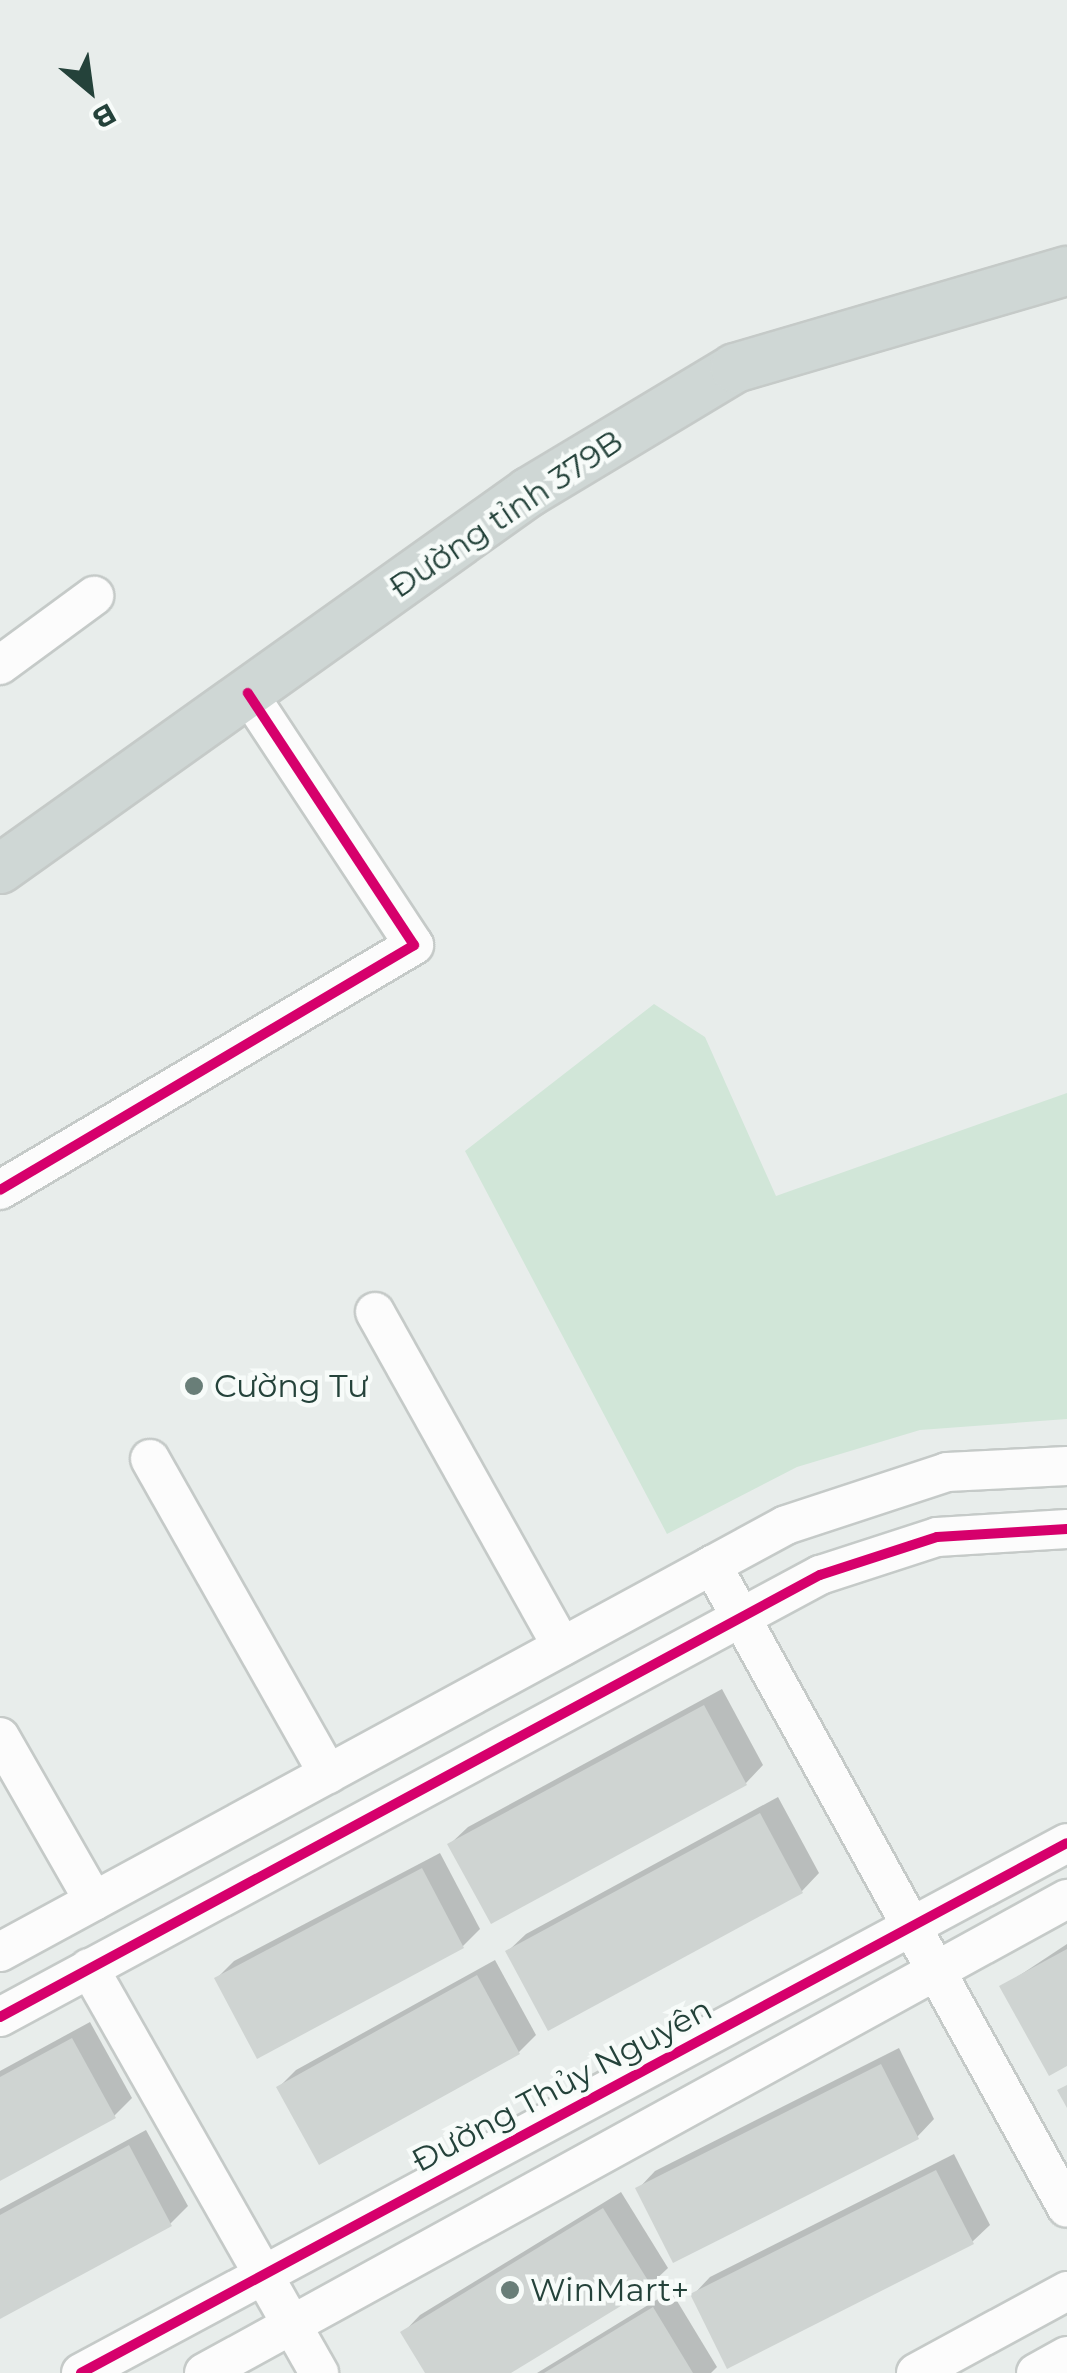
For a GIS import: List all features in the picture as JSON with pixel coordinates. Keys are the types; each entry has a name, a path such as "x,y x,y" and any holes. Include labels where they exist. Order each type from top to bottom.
{"main road":[{"name":"Đường tỉnh 379B","path":"0,870 529,492 735,368 1067,271"}],"street":[{"path":"0,665 94,596"},
{"path":"0,1190 414,945 248,693"},
{"path":"375,1312 562,1646"},
{"path":"150,1459 328,1774"},
{"path":"0,1952 712,1566 861,1495 948,1472 1067,1466"},
{"path":"0,2017 820,1575 887,1550 937,1538 1067,1528"},
{"path":"712,1566 1067,2208"},
{"path":"0,1737 94,1901"},
{"name":"Đường Thủy Nguyên","path":"81,2373 1067,1843"},
{"path":"204,2373 1067,1899"},
{"path":"90,1968 319,2373"},
{"path":"916,2373 1067,2291"},
{"path":"1036,2373 1067,2356"}],"green space":[{"path":"654,1004 705,1037 776,1196 1067,1093 1067,1419 920,1430 797,1467 667,1534 465,1151"}],"building":[{"path":"704,1705 747,1785 491,1924 447,1844"},
{"path":"760,1813 803,1893 548,2031 505,1951"},
{"path":"422,1868 464,1948 257,2059 214,1978"},
{"path":"1067,1949 1067,2066 1049,2076 999,1986"},
{"path":"477,1975 520,2054 319,2165 276,2087"},
{"path":"72,2038 116,2118 0,2181 0,2077"},
{"path":"881,2064 919,2139 673,2263 635,2188"},
{"path":"1067,2085 1067,2108 1057,2090"},
{"path":"129,2145 172,2226 0,2319 0,2215"},
{"path":"936,2170 974,2244 727,2369 690,2294"},
{"path":"603,2208 652,2287 511,2373 425,2373 400,2332"},
{"path":"653,2307 693,2373 544,2373"}],"cycle path":[{"path":"0,1190 414,945 248,693"},
{"path":"0,2017 820,1575 937,1537 1067,1529"},
{"path":"81,2373 1067,1843"}],"place":[{"name":"Cường Tư","path":"194,1386"},
{"name":"WinMart+","path":"510,2290"}]}
